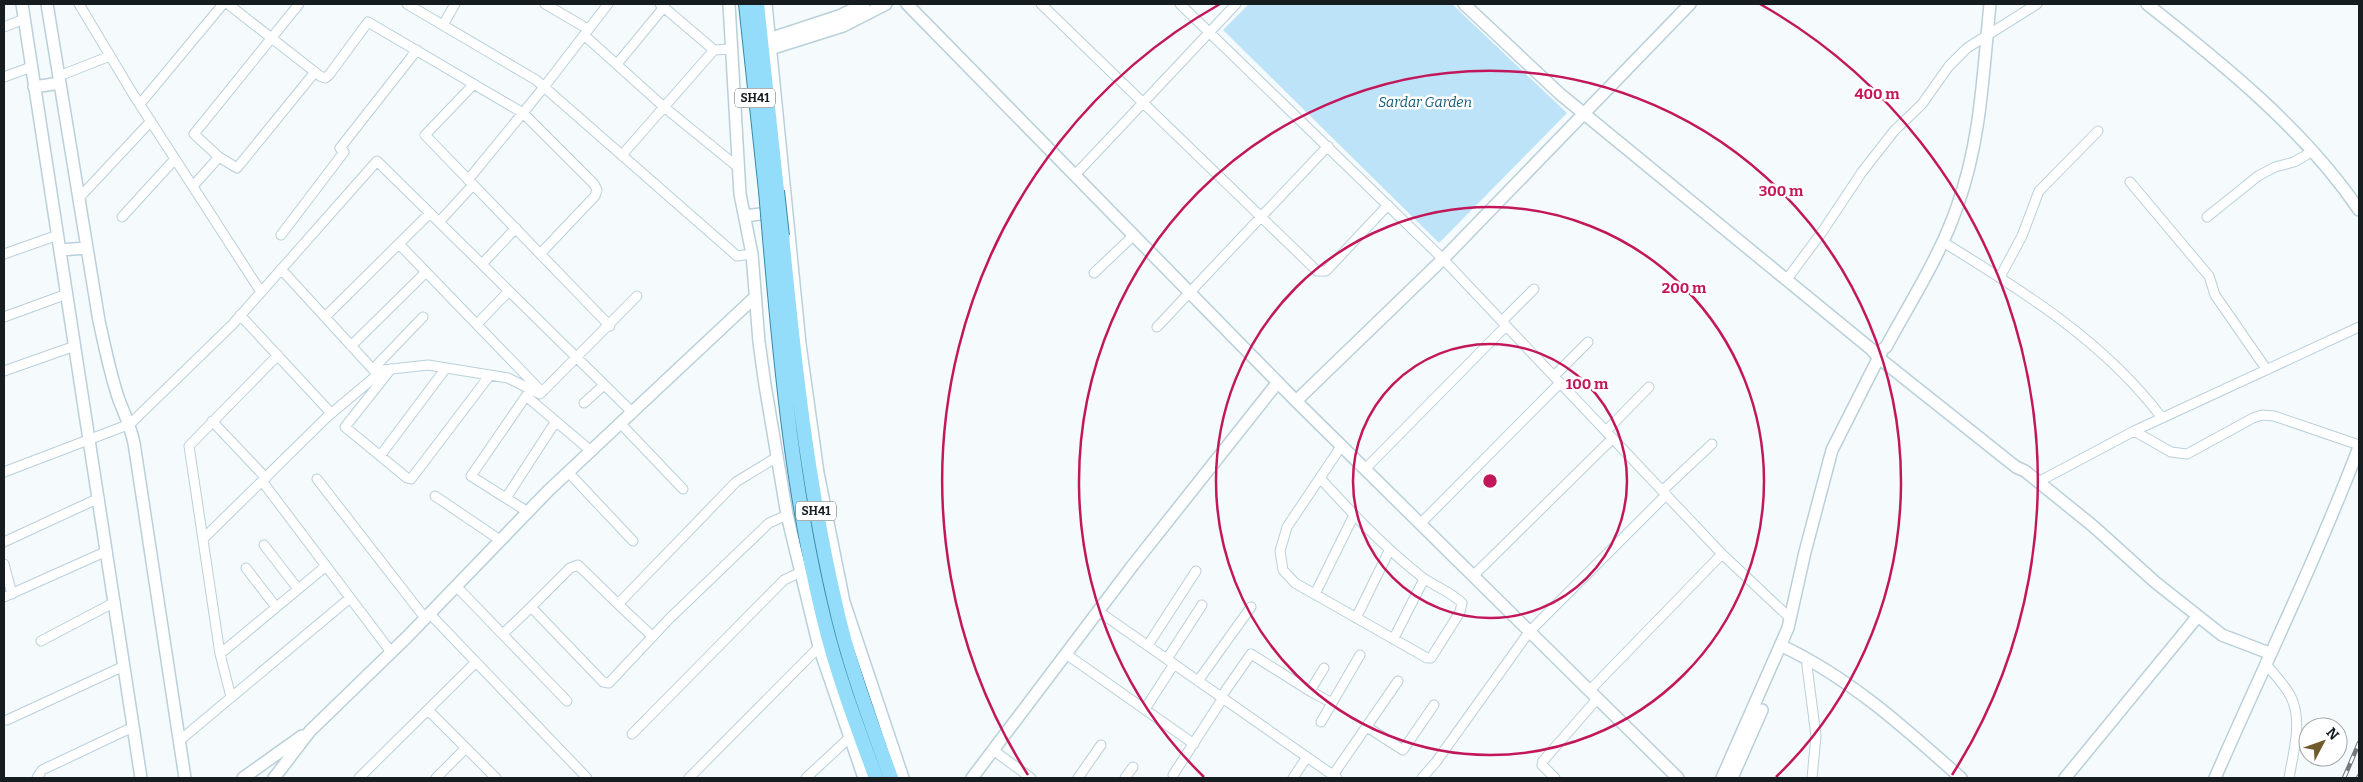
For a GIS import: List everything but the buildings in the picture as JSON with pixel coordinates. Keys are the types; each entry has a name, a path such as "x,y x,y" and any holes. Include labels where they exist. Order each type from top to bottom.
{"main road":[{"name":"SH41","path":"746,4 809,476 847,650 891,778"},
{"name":"SH41","path":"757,4 771,191"},
{"name":"SH41","path":"776,237 779,346 796,484 824,621 849,706 876,778"}],"street":[{"path":"22,4 141,778"},
{"path":"47,4 99,321 111,372 130,424 185,778"},
{"path":"79,4 140,104 261,292"},
{"path":"140,104 223,4"},
{"path":"228,4 315,72 326,78 368,22 523,113 594,184 597,190 540,254"},
{"path":"299,4 273,39 194,134 219,157 238,168 315,72"},
{"path":"407,4 536,80 737,256 752,254"},
{"path":"443,25 455,4"},
{"path":"545,4 586,32 617,64 664,107 739,168"},
{"path":"439,222 608,4"},
{"path":"729,4 739,168 752,254 759,342 777,457 787,514 819,647 864,778"},
{"path":"766,4 801,354 818,473 844,602 903,778"},
{"path":"770,44 864,4"},
{"path":"770,44 843,26 886,4"},
{"path":"907,4 1278,382 1678,778"},
{"path":"1041,4 1317,271 1322,272 1326,270 1388,205"},
{"path":"1180,4 1443,259 1722,554 1790,618"},
{"path":"1075,175 1145,103 1236,4"},
{"path":"1464,4 1560,94 1881,354 2016,467 2025,471 2094,526 2154,582 2222,635 2267,658 2290,696 2296,711 2296,728 2289,778"},
{"path":"1296,400 1443,259 1690,4"},
{"path":"1732,778 1785,647 1790,618 1832,450 1881,354 1943,242 1958,206 1972,160 1979,123 1990,4"},
{"path":"1787,279 1822,232 1862,172 1894,131 1922,104 1949,66 1968,48 2037,4"},
{"path":"2150,5 2264,102 2313,151 2344,187 2359,210"},
{"path":"617,64 662,6 714,50 732,49"},
{"path":"4,27 24,19"},
{"path":"280,235 344,152 340,148 417,50"},
{"path":"622,155 714,50"},
{"path":"34,87 59,80 110,56"},
{"path":"4,77 31,67"},
{"path":"474,84 425,135 610,326"},
{"path":"79,198 151,121"},
{"path":"2000,277 2022,236 2039,191 2098,132"},
{"path":"1157,327 1328,146"},
{"path":"2207,217 2258,176 2276,167 2294,162 2313,151"},
{"path":"193,186 219,157"},
{"path":"122,217 176,159"},
{"path":"4,472 130,424 240,315 377,161 633,413"},
{"path":"2130,182 2210,276 2215,295 2266,370"},
{"path":"745,216 787,211"},
{"path":"325,318 430,213"},
{"path":"482,264 516,228"},
{"path":"4,254 58,235"},
{"path":"1094,273 1134,235"},
{"path":"1943,242 2040,303 2096,348 2147,397 2162,418"},
{"path":"399,244 542,392"},
{"path":"60,250 87,248"},
{"path":"281,269 375,372"},
{"path":"351,346 426,272"},
{"path":"1366,468 1504,324 1534,289"},
{"path":"477,324 509,291"},
{"path":"4,318 67,294"},
{"path":"375,372 428,365 508,378 540,394 638,296"},
{"path":"242,778 310,731 427,616 568,472 755,297"},
{"path":"240,315 331,413"},
{"path":"203,539 375,372 423,317"},
{"path":"2038,482 2134,431 2359,327"},
{"path":"1420,524 1557,380 1588,342"},
{"path":"4,371 75,346"},
{"path":"1722,778 1795,630 1832,474 1881,354"},
{"path":"231,697 220,654 189,446 212,420 278,356"},
{"path":"380,456 446,368"},
{"path":"391,369 345,427 407,478 415,477 490,375"},
{"path":"972,778 1098,611 1278,382"},
{"path":"584,404 604,384"},
{"path":"1473,576 1609,435 1649,387"},
{"path":"528,512 471,476 526,396 591,451"},
{"path":"2134,431 2171,452 2187,454 2262,415 2274,416 2359,446 2303,584 2267,658 2215,778"},
{"path":"212,420 264,479 326,566 391,652"},
{"path":"506,498 556,421"},
{"path":"621,424 683,489"},
{"path":"1422,778 1436,762 1529,632 1712,444"},
{"path":"1320,478 1389,550 1424,579 1454,596 1462,603 1460,612 1431,658 1427,658 1294,583 1283,570 1280,551 1287,527 1342,445"},
{"path":"618,604 736,482 777,457"},
{"path":"568,472 633,540"},
{"path":"317,479 427,616 476,662 587,778"},
{"path":"435,496 500,540"},
{"path":"4,542 99,498"},
{"path":"531,607 607,684 614,681 652,636 769,523 787,514"},
{"path":"1315,594 1354,515"},
{"path":"264,545 298,589"},
{"path":"4,564 8,596 107,550"},
{"path":"1356,618 1389,550"},
{"path":"1555,778 1542,765 1543,761 1593,695 1722,554"},
{"path":"503,634 570,568 578,565 652,636"},
{"path":"220,654 326,566"},
{"path":"246,568 276,607"},
{"path":"1148,645 1196,571"},
{"path":"632,734 784,580 801,572"},
{"path":"1394,638 1424,579"},
{"path":"456,586 567,701"},
{"path":"179,741 350,598"},
{"path":"41,641 115,602"},
{"path":"1145,709 1202,605"},
{"path":"1198,680 1251,607"},
{"path":"1098,611 1336,777 1398,681"},
{"path":"2065,778 2198,616"},
{"path":"689,778 819,647"},
{"path":"1785,647 1806,658 1870,699 1961,778"},
{"path":"1066,654 1194,744"},
{"path":"1174,775 1251,654 1332,703"},
{"path":"1322,722 1360,655"},
{"path":"1806,658 1816,736 1812,778"},
{"path":"359,778 476,662"},
{"path":"7,720 124,666"},
{"path":"1310,691 1324,668"},
{"path":"1367,727 1403,750 1434,705"},
{"path":"428,710 496,778"},
{"path":"37,778 42,770 134,728"},
{"path":"278,777 310,731"},
{"path":"806,778 849,738"},
{"path":"1078,778 1101,745"},
{"path":"436,778 466,748"},
{"path":"993,750 1031,778"},
{"path":"1293,778 1307,757"},
{"path":"1125,778 1133,767"}],"green space":[{"name":"Sardar Garden","path":"1249,4 1452,4 1567,113 1439,243 1223,30"}],"railway":[{"path":"2344,778 2359,743"}]}
